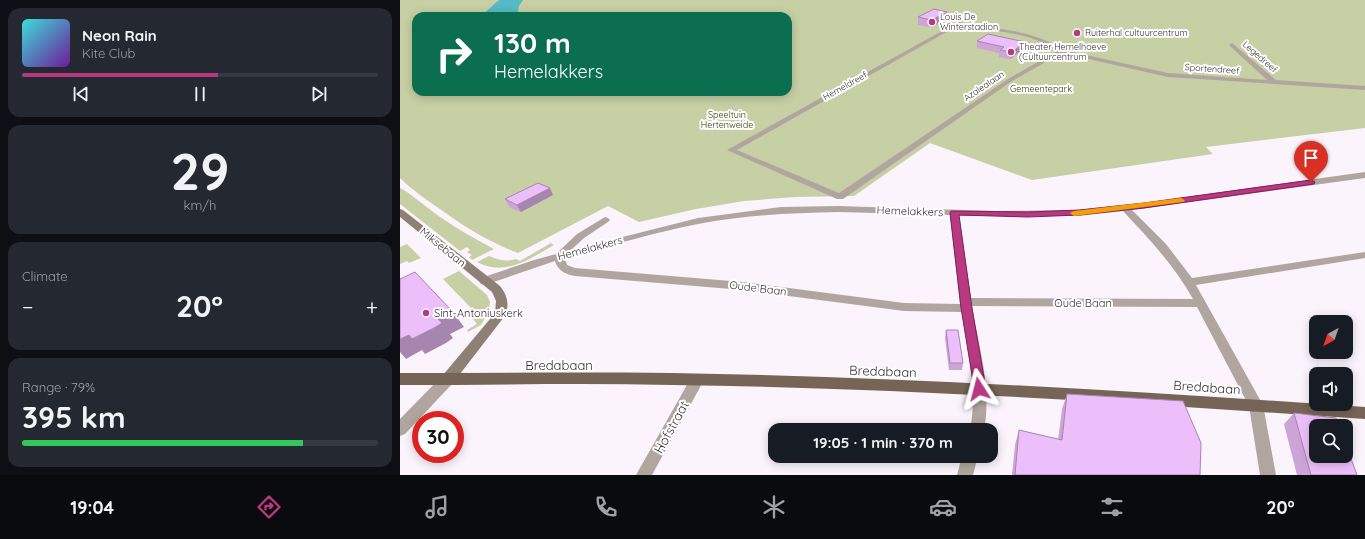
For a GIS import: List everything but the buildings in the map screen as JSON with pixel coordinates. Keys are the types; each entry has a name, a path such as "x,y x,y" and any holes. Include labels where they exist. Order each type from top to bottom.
{"main road":[{"name":"Miksebaan","path":"400,212 485,281 501,295 504,302 500,314 448,379"},
{"name":"Bredabaan","path":"400,379 697,380 979,389 1256,405 1363,414"}],"street":[{"name":"Hemeldreef","path":"840,197 730,150 959,22 967,27"},
{"path":"951,27 967,27 1035,37 1047,42 1061,51"},
{"name":"Legedreef","path":"1232,45 1275,83"},
{"name":"Sportendreef","path":"1061,51 1160,74 1365,88"},
{"name":"Azalealaan","path":"840,197 1010,80 1061,51"},
{"name":"Hemelakkers","path":"485,281 538,262 560,256 646,233 724,216 781,210 838,209 954,213 1056,214 1125,208 1365,175"},
{"path":"838,209 840,197"},
{"path":"1125,208 1162,246 1189,282 1256,405 1268,475"},
{"path":"954,213 979,389 978,423"},
{"path":"560,256 569,244 604,220"},
{"path":"1189,282 1365,255"},
{"name":"Oude Baan","path":"560,256 560,263 567,271 632,275 743,286 904,306 1201,303"},
{"path":"400,429 448,379"},
{"name":"Hofstraat","path":"644,475 697,380"},
{"path":"964,475 968,463"}],"green space":[{"name":"Gemeentepark","path":"400,0 1365,0 1365,128 1206,147 1213,154 1032,180 930,143 854,196 795,197 744,201 696,209 639,222 608,206 518,253 496,244 466,227 422,197 400,178"},
{"path":"400,188 449,223 494,249 472,260 469,257 472,255 467,252 470,250 467,247 460,251 400,204"},
{"path":"551,243 554,245 536,256 507,267 497,268 477,262 489,256 495,259 516,259 520,261"},
{"path":"407,244 421,258 409,263 407,261 400,264 400,247"},
{"path":"459,271 487,295 490,302 489,311 481,325 468,332 467,330 477,324 466,311 471,308 443,279"}],"water":[{"path":"499,0 523,0 519,6 518,12 486,12"}],"slow traffic":[{"path":"1074,213 1181,201"}],"place":[{"name":"Louis De Winterstadion","path":"932,22"},
{"name":"Ruiterhal cultuurcentrum","path":"1077,33"},
{"name":"Theater Hemelhoeve (Cultuurcentrum","path":"1011,52"},
{"name":"Sint-Antoniuskerk","path":"426,313"}],"route":[{"path":"979,389 966,308 954,213 1079,213 1144,206 1311,182"}],"park label":[{"name":"Speeltuin Hertenweide","path":"727,120"}]}
